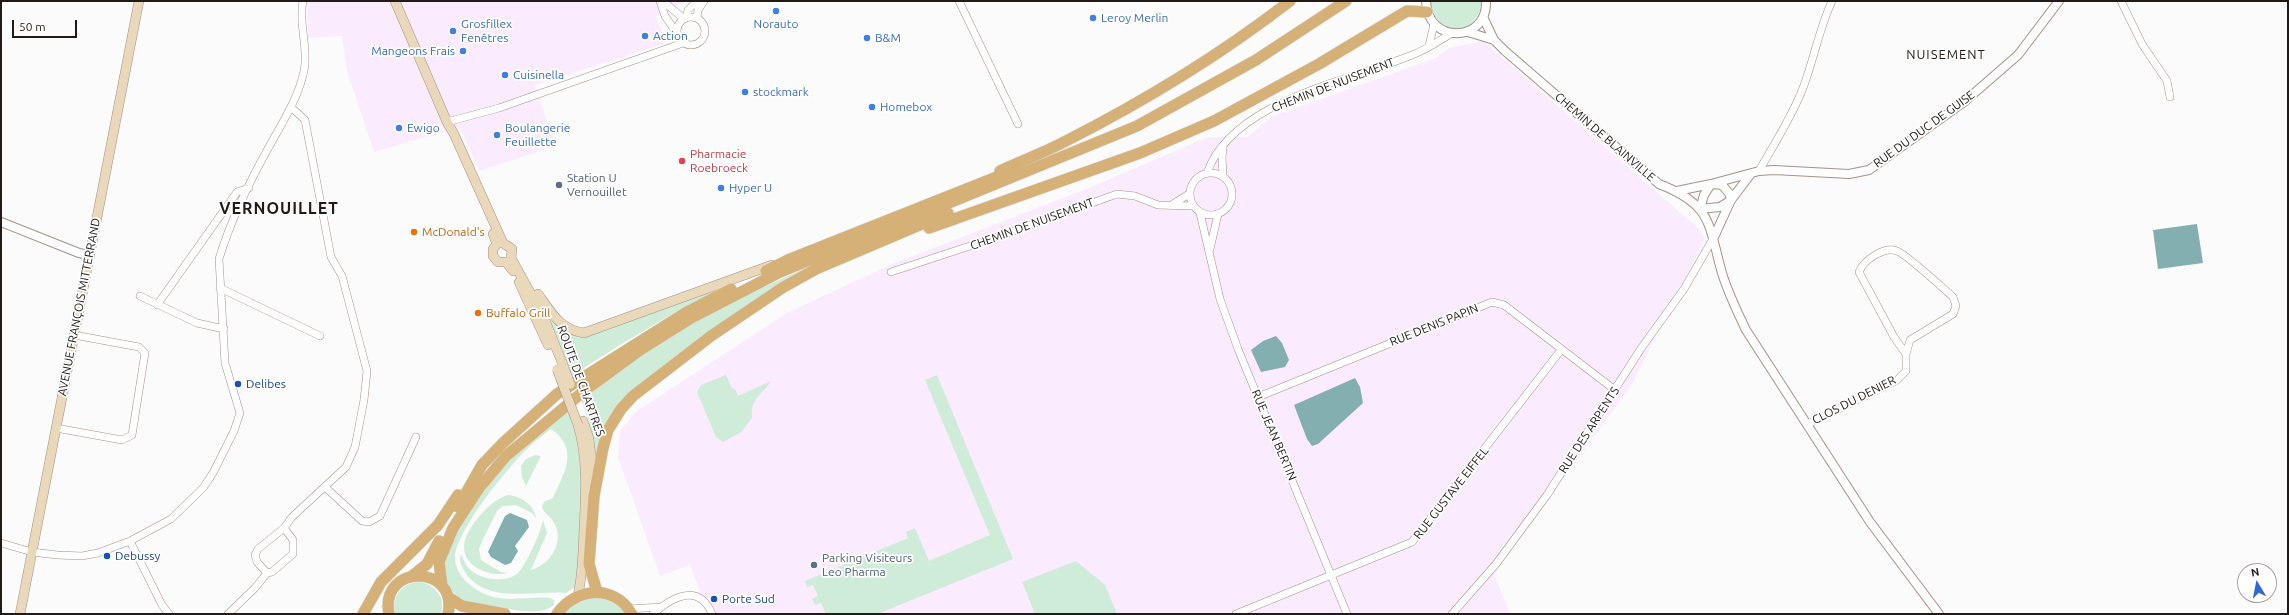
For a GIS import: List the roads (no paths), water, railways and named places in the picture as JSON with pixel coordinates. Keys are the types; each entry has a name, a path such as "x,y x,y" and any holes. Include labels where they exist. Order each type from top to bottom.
{"main road":[{"name":"AVENUE FRANÇOIS MITTERRAND","path":"20,614 139,1"},
{"name":"ROUTE DE CHARTRES","path":"395,1 500,243 512,249 509,260 560,367"},
{"path":"969,187 1063,142 1152,95 1210,59 1290,1"},
{"path":"526,282 560,324 571,331 584,332 790,259 969,187 1064,151 1162,106 1265,49 1337,1"},
{"path":"594,496 608,430 621,409 650,382 764,300 816,270 1142,130 1231,79 1256,60 1346,1"},
{"path":"764,300 822,272 918,233 1140,153 1201,127 1319,64 1407,11 1426,6"},
{"path":"448,614 448,598 442,586 439,562 453,528 466,506 502,461 584,391 640,350 691,318 778,273 1100,143 1137,126 1256,60"},
{"name":"ROUTE DE CHARTRES","path":"500,243 493,249 492,256 498,262 509,260"},
{"path":"363,614 381,582 438,525 482,465 503,443 552,399 596,368 687,312 790,259"},
{"name":"ROUTE DE CHARTRES","path":"509,260 526,282 544,318 560,367 592,454 594,496 589,564 597,592"},
{"name":"ROUTE DE CHARTRES","path":"578,595 582,576 587,480 581,423"},
{"path":"388,613 390,595 395,586 412,576 427,564 482,465"},
{"path":"412,576 432,578 442,586"},
{"path":"557,613 568,601 578,595 597,592 615,597 631,611"},
{"path":"448,598 462,606 505,614"}],"street":[{"path":"1,543 32,552 82,556 98,554 130,541 171,519 192,501 213,473 234,431 240,413 225,363 219,259 223,245 269,146 292,108 304,70 303,1"},
{"path":"447,122 499,108 671,46 684,43 692,45 703,38 703,24 697,18 685,18 661,1"},
{"path":"661,1 665,16 684,43"},
{"path":"671,46 677,35 679,23 685,18 688,10 697,1"},
{"path":"697,18 698,10 704,1"},
{"path":"959,1 1018,124"},
{"path":"1426,6 1434,24 1443,31 1452,33 1468,32 1474,28 1483,17 1486,1"},
{"path":"1759,171 1787,122 1803,88 1826,15 1832,1"},
{"name":"RUE DU DUC DE GUISE","path":"1676,191 1711,184 1759,171 1774,170 1849,174 1869,170 1964,102 2018,55 2060,1"},
{"path":"2121,1 2142,44 2167,81 2170,97"},
{"name":"CHEMIN DE BLAINVILLE","path":"1483,17 1494,40 1659,184 1676,191 1700,209 1709,221 1722,273 1734,306 1746,330 1870,522 1939,614"},
{"path":"1429,46 1434,24"},
{"name":"CHEMIN DE BLAINVILLE","path":"1468,32 1494,40"},
{"name":"CHEMIN DE NUISEMENT","path":"1207,173 1234,133 1253,118 1286,101 1410,56 1452,33"},
{"path":"267,573 257,562 255,555 258,549 284,528 292,517 346,468 355,447 364,400 367,372 342,276 331,257 305,120 292,108"},
{"path":"1189,194 1193,206 1200,213 1212,215 1218,214 1228,208 1232,197 1230,185 1223,176 1222,157 1224,146"},
{"path":"1173,204 1189,194 1196,178 1207,173 1223,176"},
{"path":"1714,237 1731,200 1741,183 1750,174"},
{"path":"1711,184 1722,185 1729,193 1731,200 1720,207 1700,209 1704,196 1711,184"},
{"path":"157,305 237,192 249,188"},
{"name":"CHEMIN DE NUISEMENT","path":"891,272 1117,194 1135,196 1158,205 1173,204 1193,206"},
{"name":"RUE JEAN BERTIN","path":"1200,213 1220,298 1258,397 1347,614"},
{"name":"RUE JEAN BERTIN","path":"1210,253 1218,214"},
{"path":"1,222 79,253 90,255"},
{"name":"RUE DES ARPENTS","path":"1452,614 1496,564 1547,495 1615,390 1684,289 1714,237"},
{"name":"CLOS DU DENIER","path":"1808,424 1896,380 1906,371 1906,354 1910,340 1953,314 1956,306 1953,297 1898,251 1885,250 1862,264 1859,272 1894,337 1906,354"},
{"path":"220,288 320,336"},
{"path":"140,296 197,323 224,329"},
{"name":"RUE DENIS PAPIN","path":"1258,397 1492,302 1504,305 1615,390"},
{"path":"56,428 122,440 132,435 145,353 139,347 74,335"},
{"name":"RUE GUSTAVE EIFFEL","path":"1236,614 1412,542 1561,350"},
{"path":"325,487 362,521 375,520 380,516 416,437"},
{"path":"228,614 255,588 267,573 272,572 293,554 293,540 284,528"},
{"path":"130,541 162,605 169,614"},
{"path":"631,611 661,607 687,596 697,596 707,602 712,614"},
{"path":"653,614 661,607"}],"water":[{"path":"2197,224 2203,263 2158,269 2153,230"},
{"path":"1276,336 1282,343 1289,360 1285,367 1261,372 1251,350 1263,341"},
{"path":"1355,378 1360,387 1363,403 1318,444 1312,446 1307,439 1294,405"},
{"path":"510,513 527,520 529,527 515,546 518,551 511,563 505,565 491,557 488,552 505,516"}],"place":[{"name":"Norauto","path":"776,11"},
{"name":"Leroy Merlin","path":"1093,18"},
{"name":"Grosfillex Fenêtres","path":"453,31"},
{"name":"Action","path":"645,36"},
{"name":"B&M","path":"867,38"},
{"name":"Mangeons Frais","path":"463,51"},
{"name":"Cuisinella","path":"505,75"},
{"name":"stockmark","path":"745,92"},
{"name":"Homebox","path":"872,107"},
{"name":"Ewigo","path":"399,128"},
{"name":"Boulangerie Feuillette","path":"497,135"},
{"name":"Pharmacie Roebroeck","path":"682,161"},
{"name":"Station U Vernouillet","path":"559,185"},
{"name":"Hyper U","path":"721,188"},
{"name":"McDonald's","path":"414,232"},
{"name":"Buffalo Grill","path":"478,313"},
{"name":"Delibes","path":"238,384"},
{"name":"Debussy","path":"107,556"},
{"name":"Parking Visiteurs Leo Pharma","path":"814,565"},
{"name":"Porte Sud","path":"714,599"}],"district":[{"name":"NUISEMENT","path":"1946,55"},
{"name":"VERNOUILLET","path":"279,209"}]}
